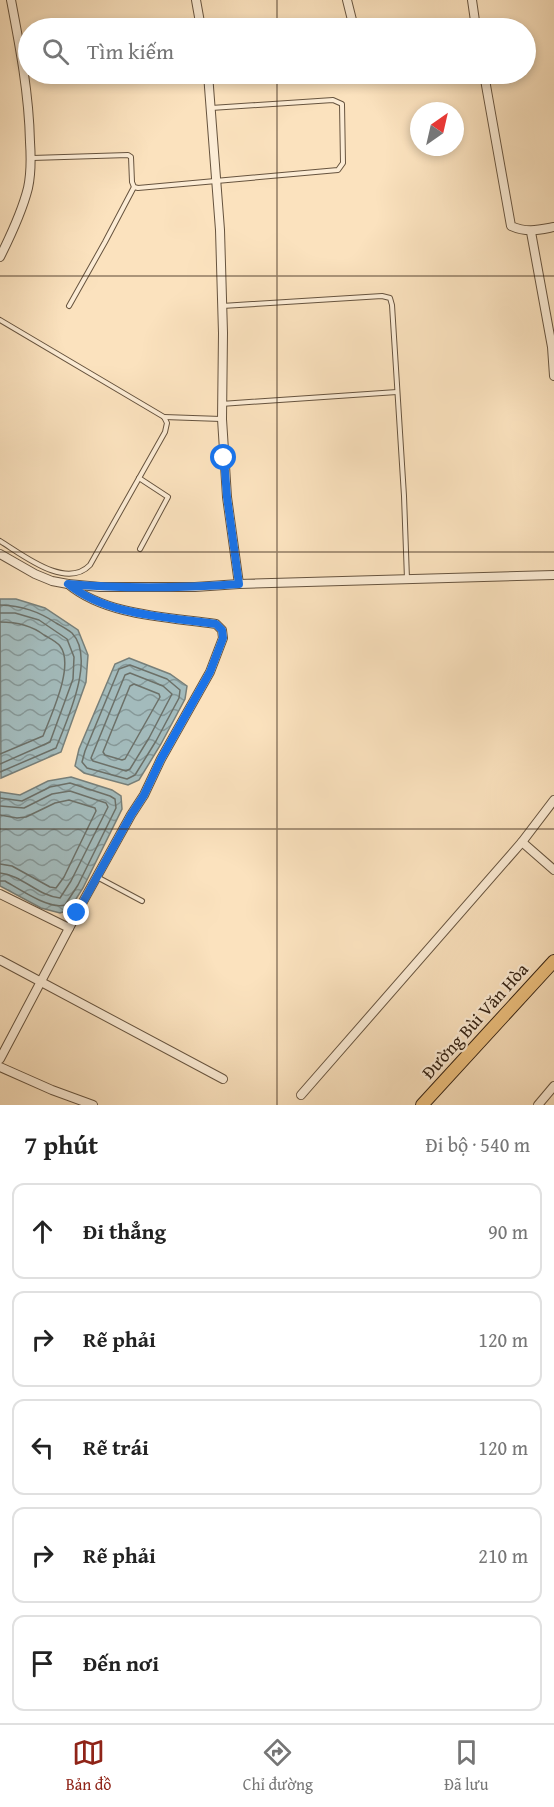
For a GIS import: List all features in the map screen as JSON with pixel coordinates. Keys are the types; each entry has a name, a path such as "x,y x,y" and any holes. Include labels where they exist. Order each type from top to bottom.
{"main road":[{"name":"Đường Bùi Văn Hòa","path":"422,1105 554,961"}],"street":[{"path":"11,0 18,32"},
{"path":"196,0 199,18"},
{"path":"347,0 352,18"},
{"path":"472,0 475,18"},
{"path":"0,257 16,224 28,186 31,158 27,84"},
{"path":"209,84 220,230 223,333 221,404 227,497 239,584"},
{"path":"486,84 512,226 531,231 554,227"},
{"path":"531,231 552,346 554,376"},
{"path":"0,554 52,581 112,587 195,587 554,574"},
{"path":"0,1059 69,928 210,672 223,638 222,630 216,624 124,610 81,595 68,584"},
{"path":"301,1095 522,843 554,800"},
{"path":"522,843 554,870"},
{"path":"0,894 69,928"},
{"path":"0,960 223,1079"},
{"path":"0,1067 93,1105"},
{"path":"538,1105 554,1086"}],"lane":[{"path":"134,187 338,170 343,163 342,104 333,100 210,108"},
{"path":"31,158 128,154 131,158 134,187 69,306"},
{"path":"222,306 382,296 390,298 404,496 407,580"},
{"path":"0,320 164,417 222,419"},
{"path":"221,404 397,392"},
{"path":"0,541 48,570 58,573 81,573 90,565 165,432 167,423 164,417"},
{"path":"139,478 168,497 140,549"},
{"path":"97,877 142,901"}],"water":[{"path":"0,599 16,599 45,608 78,630 88,655 86,682 61,752 1,778"},
{"path":"129,658 170,674 187,686 185,699 161,744 139,780 128,785 84,773 75,766 79,749 115,664"},
{"path":"71,777 112,790 121,796 122,809 83,888 69,910 60,913 41,908 0,886 0,792 20,795 48,781"}],"route":[{"path":"77,913 210,672 223,638 222,630 216,624 124,610 81,595 68,584 100,587 195,587 239,584 224,458"}]}
